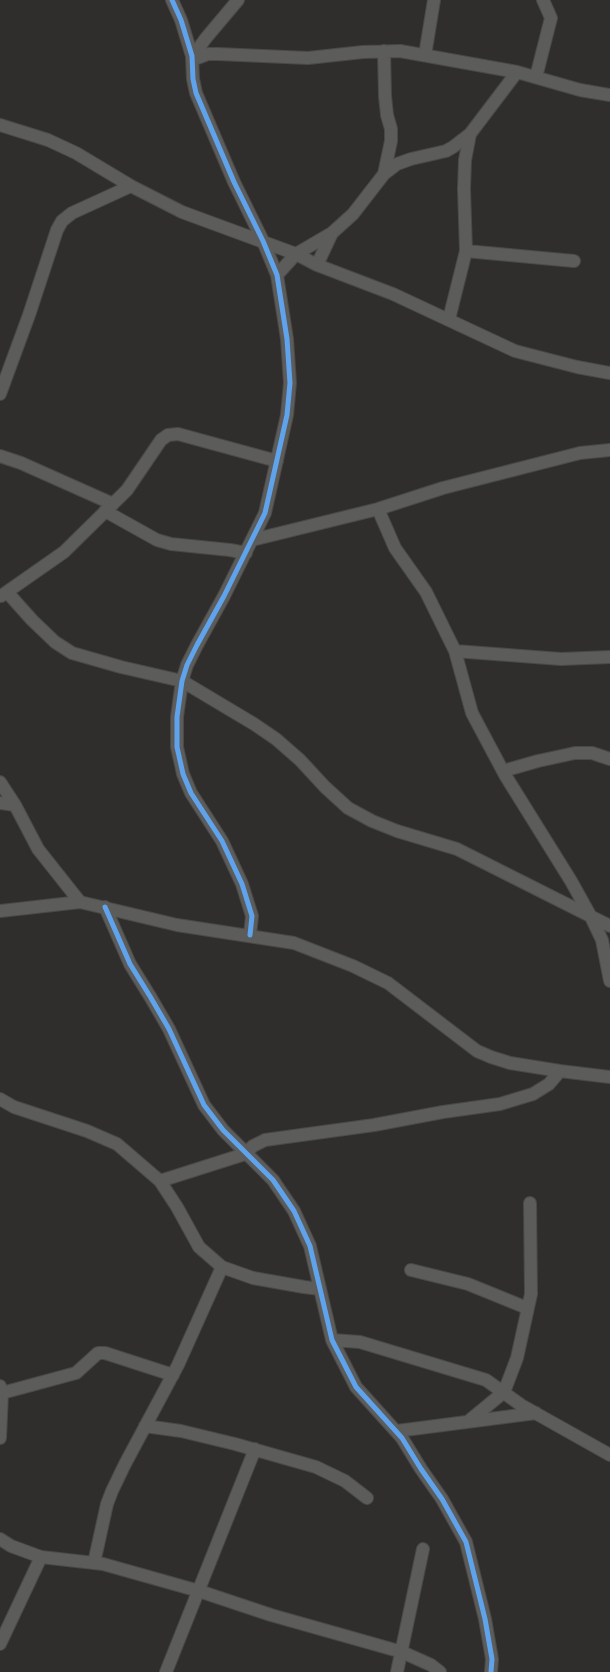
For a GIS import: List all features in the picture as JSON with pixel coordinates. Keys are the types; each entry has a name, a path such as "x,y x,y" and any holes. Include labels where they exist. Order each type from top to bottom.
{"street":[{"path":"172,0 181,20 194,60"},
{"path":"238,0 198,49 194,60 193,79 196,93 234,182 263,241 277,275 287,340 290,383 286,415 265,513 224,596 197,645 182,681 177,717 177,747 183,774 191,793 222,841 242,884 252,916 250,935"},
{"path":"425,55 434,0"},
{"path":"536,77 551,18 543,0"},
{"path":"194,60 208,54 308,58 384,51 400,51 517,72 580,90 610,95"},
{"path":"384,51 387,115 391,129 391,141 384,174"},
{"path":"277,275 296,254 332,233 353,214 384,174 397,164 411,158 446,151 470,134 517,72"},
{"path":"0,125 48,140 76,153 131,186 182,212 263,241 296,254 317,265 393,294 515,351 577,367 610,373"},
{"path":"449,319 466,251 464,189 465,160 470,134"},
{"path":"0,394 62,221 72,213 131,186"},
{"path":"317,265 332,233"},
{"path":"466,251 574,261"},
{"path":"277,461 178,434 168,435 162,440 127,490 64,552 3,595 55,642 72,653 182,681 276,739 300,760 325,787 348,808 372,821 397,831 456,849 557,898 610,926"},
{"path":"252,540 378,509 443,488 580,453 610,450"},
{"path":"0,456 21,463 109,507 132,527 164,542 246,553"},
{"path":"378,509 395,548 426,592 455,651 472,713 503,772 571,881 591,917 602,940 610,981"},
{"path":"455,651 561,660 610,657"},
{"path":"503,772 538,761 575,753 592,753 610,759"},
{"path":"0,782 15,804 38,849 80,902"},
{"path":"0,803 15,804"},
{"path":"0,911 80,902 177,925 250,935 294,943 353,966 388,983 477,1051 491,1057 510,1063 610,1077"},
{"path":"105,907 130,964 169,1029 204,1105 223,1130 245,1154 273,1180 294,1211 310,1246 332,1340 356,1387 402,1438 442,1499 466,1542 485,1619 492,1660 491,1672"},
{"path":"160,1181 245,1154 253,1146 265,1140 374,1125 443,1112 500,1104 533,1094 549,1084 560,1071"},
{"path":"0,1099 14,1107 87,1131 117,1144 160,1181 174,1202 199,1247 222,1267 253,1278 304,1288 320,1289"},
{"path":"470,1420 504,1392 517,1358 531,1294 530,1203"},
{"path":"94,1562 107,1504 125,1464 173,1375 222,1267"},
{"path":"411,1270 468,1284 528,1308"},
{"path":"332,1340 360,1342 486,1380 536,1413 610,1455"},
{"path":"0,1438 1,1389 76,1373 98,1353 105,1353 123,1358 173,1375"},
{"path":"397,1431 442,1426 470,1420 536,1413"},
{"path":"145,1426 181,1431 255,1449 316,1467 345,1481 367,1498"},
{"path":"166,1672 255,1449"},
{"path":"0,1539 11,1546 41,1556 94,1562 199,1591 271,1615 402,1652 440,1672"},
{"path":"397,1672 423,1549"},
{"path":"0,1644 41,1556"}],"cycle path":[{"path":"172,0 181,20 192,56 193,79 196,93 234,182 263,241 277,275 287,339 290,383 287,415 265,513 224,596 187,665 182,681 177,717 177,747 183,774 191,793 222,841 242,884 252,916 250,935"},
{"path":"105,907 130,964 169,1029 204,1105 223,1130 273,1180 294,1211 310,1246 332,1340 356,1387 402,1438 442,1499 466,1542 485,1619 492,1659 491,1672"}]}
